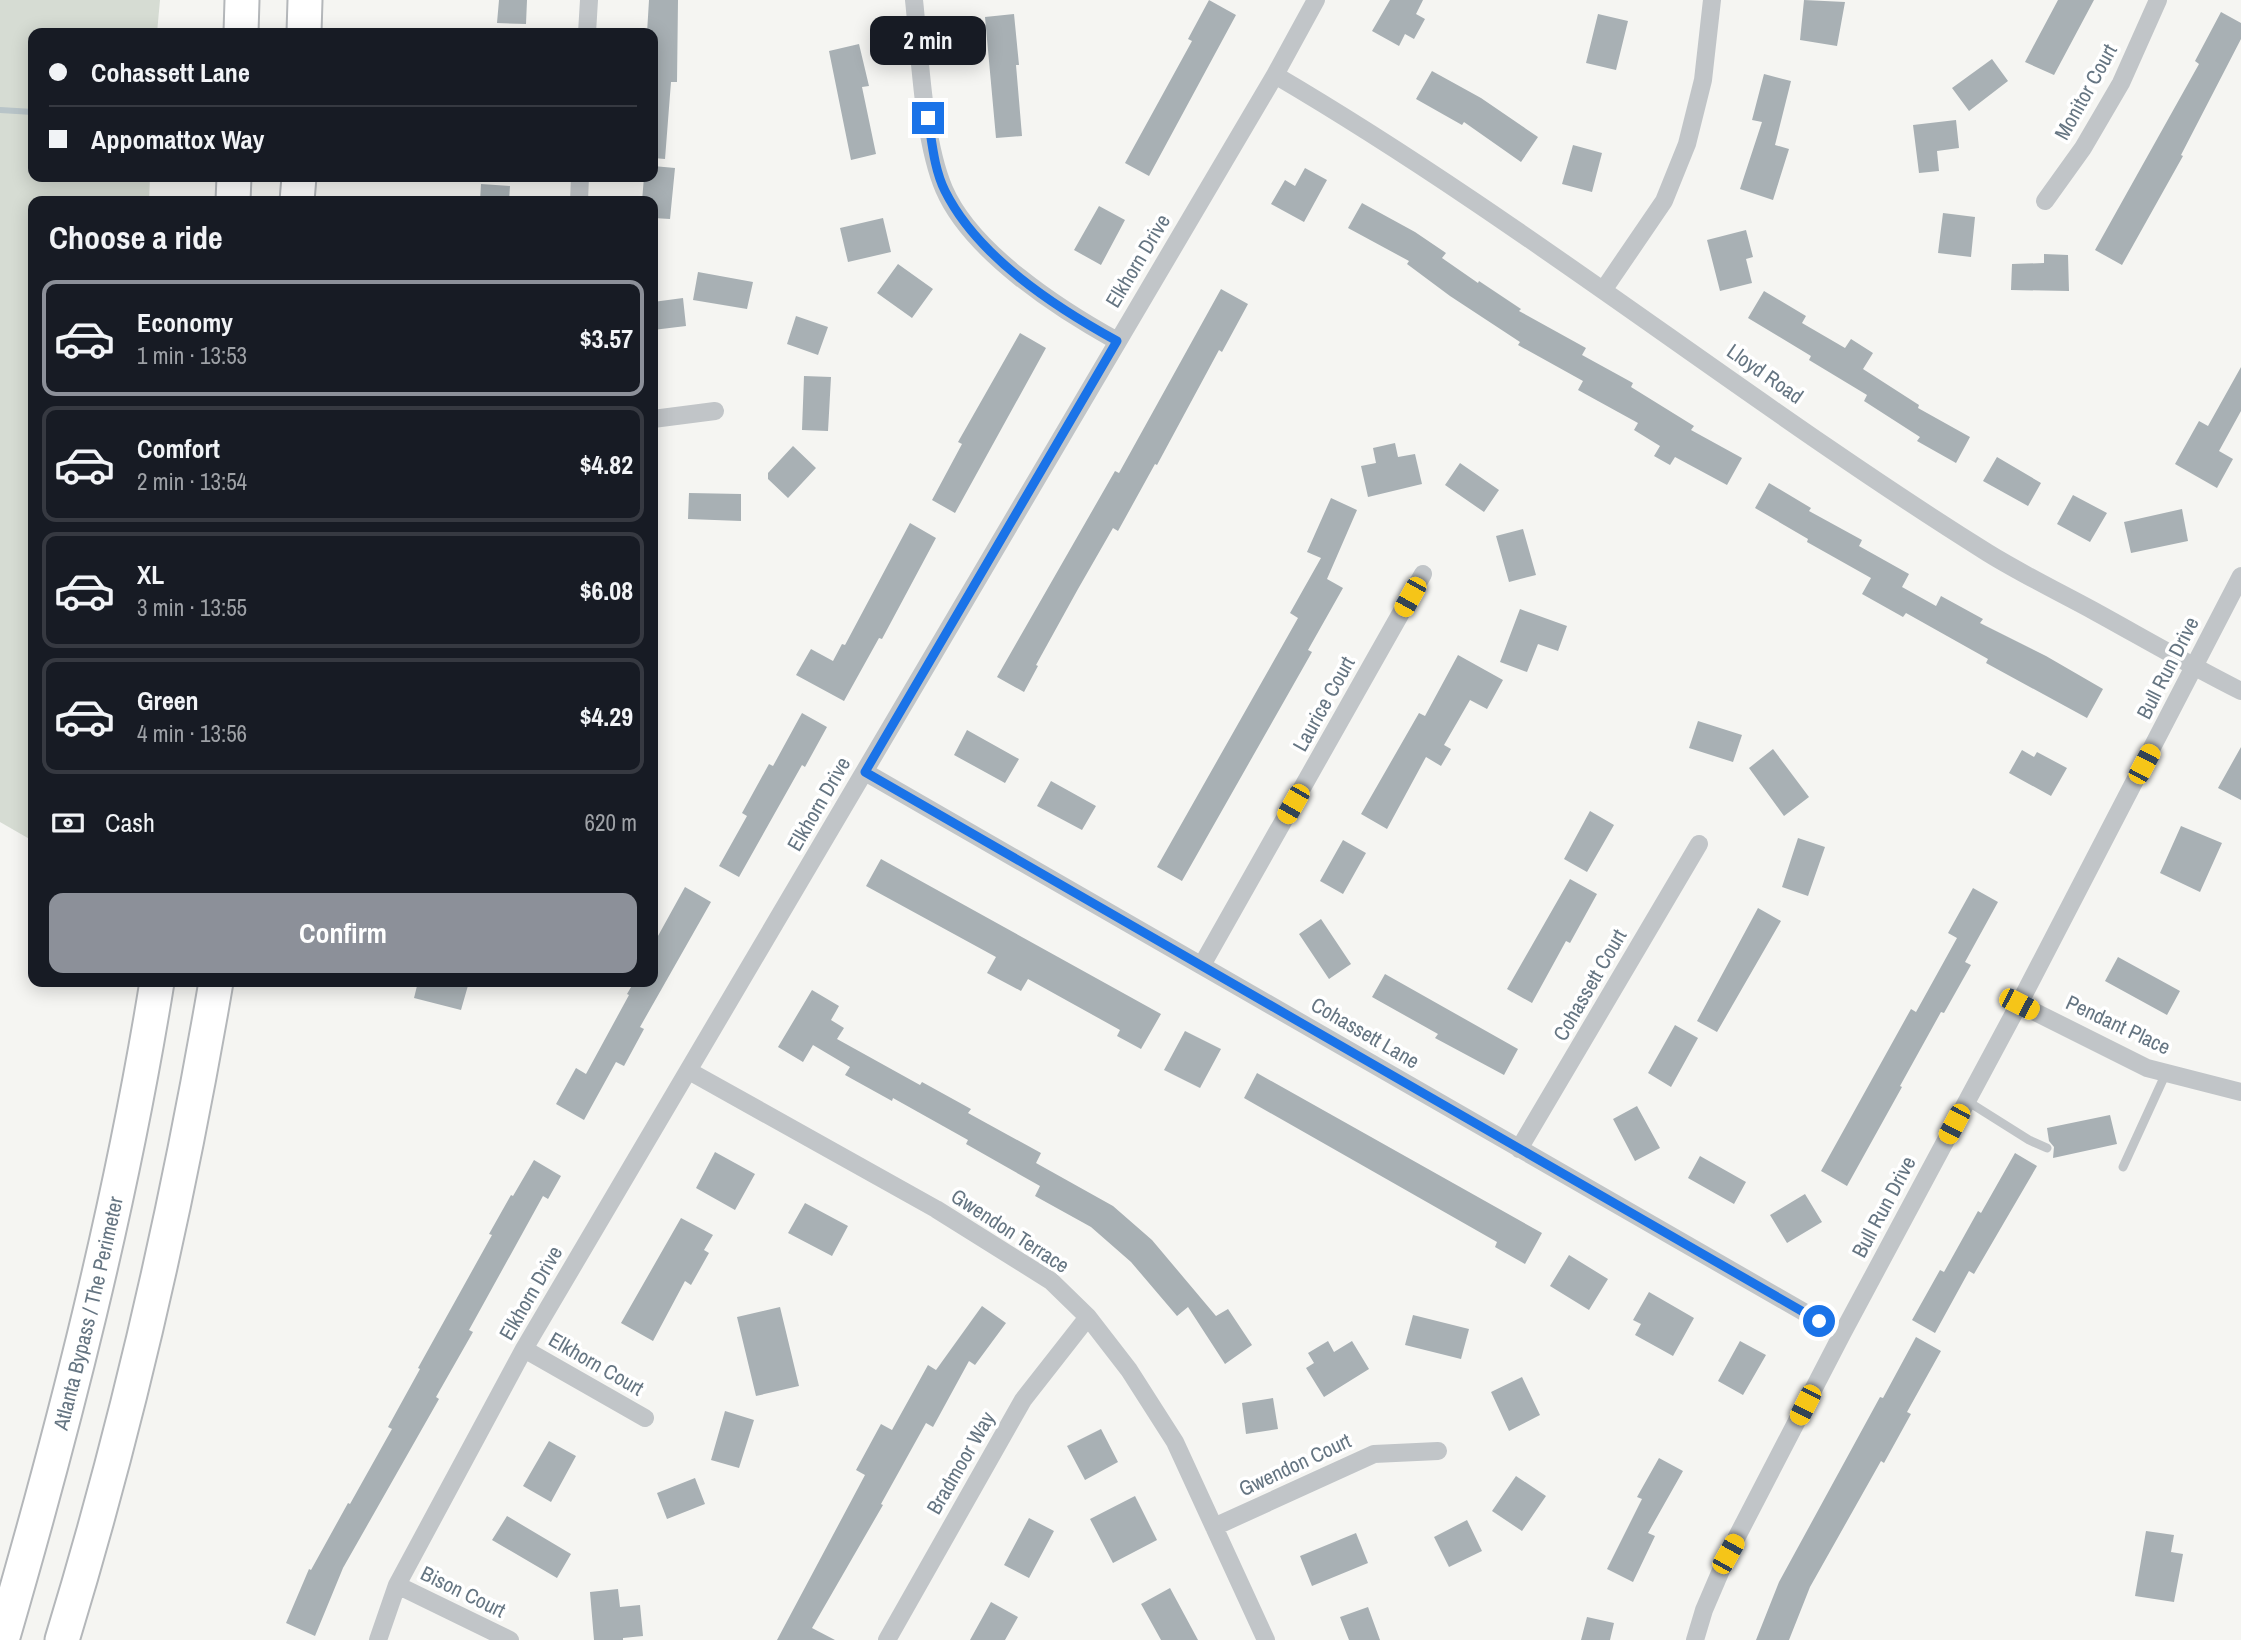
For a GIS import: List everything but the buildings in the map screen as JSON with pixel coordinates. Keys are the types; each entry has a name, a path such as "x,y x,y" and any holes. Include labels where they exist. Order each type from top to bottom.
{"highway":[{"path":"241,28 242,0"},
{"path":"304,28 305,0"},
{"name":"Atlanta Bypass / The Perimeter","path":"2,1640 44,1494 82,1346 123,1165 156,987"},
{"path":"62,1640 95,1531 155,1295 193,1115 215,987"}],"street":[{"path":"587,28 589,0"},
{"path":"914,0 934,154 944,189 960,217 979,240 1069,315 1117,341"},
{"name":"Elkhorn Drive","path":"378,1640 397,1585 524,1349 1317,0"},
{"path":"1604,289 1664,201 1687,144 1703,80 1712,0"},
{"name":"Monitor Court","path":"2045,201 2083,148 2121,83 2158,0"},
{"name":"Lloyd Road","path":"1275,75 1353,121 1604,289 1879,481 1990,554 2194,668 2241,691"},
{"path":"658,418 715,411"},
{"name":"Laurice Court","path":"1202,965 1423,575"},
{"name":"Bull Run Drive","path":"1695,1640 1707,1601 1728,1554 1842,1334 2019,1004 2241,576"},
{"name":"Cohassett Lane","path":"865,772 1842,1334"},
{"name":"Cohassett Court","path":"1520,1149 1699,844"},
{"name":"Pendant Place","path":"2019,1004 2147,1068 2241,1091"},
{"name":"Gwendon Terrace","path":"689,1071 936,1209 1051,1281 1088,1317 1129,1370 1175,1442 1266,1640"},
{"name":"Bradmoor Way","path":"887,1640 1023,1400 1088,1317"},
{"name":"Elkhorn Court","path":"524,1349 645,1418"},
{"name":"Gwendon Court","path":"1214,1527 1374,1454 1438,1451"},
{"name":"Bison Court","path":"397,1585 510,1640"}],"lane":[{"path":"2123,1167 2166,1073"},
{"path":"1967,1101 2029,1140 2047,1148"}],"shaded area":[{"path":"0,0 160,0 157,28 28,28 28,182 150,182 149,196 28,196 28,838 0,822"}],"waterway":[{"path":"0,110 28,112"}],"route":[{"path":"928,118 944,189 960,217 979,240 1069,315 1117,341 865,772 1819,1321"}]}
